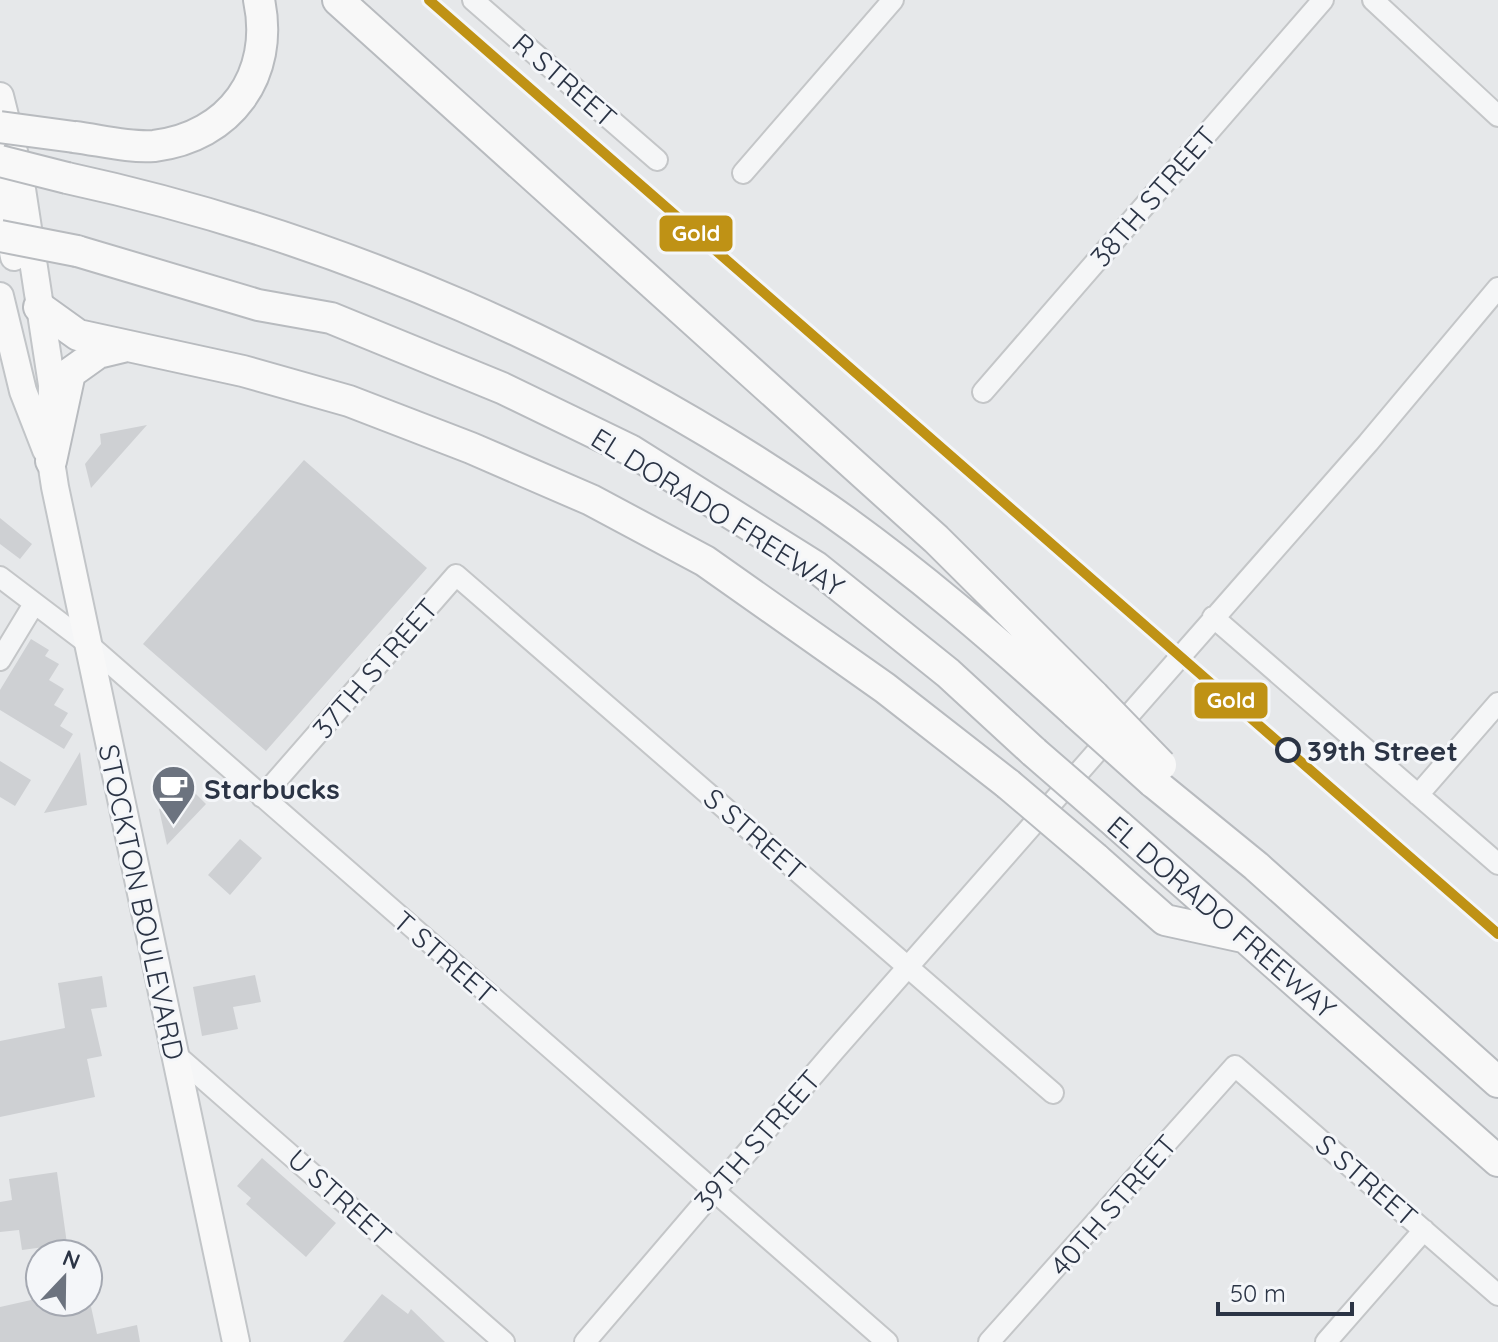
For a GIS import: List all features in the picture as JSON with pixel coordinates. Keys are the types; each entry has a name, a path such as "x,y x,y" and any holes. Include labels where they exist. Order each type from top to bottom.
{"highway":[{"path":"0,127 150,146 190,138 221,121 237,104 257,66 262,23 259,0"},
{"path":"338,0 936,539 1085,705 1256,866 1498,1082"},
{"name":"EL DORADO FREEWAY","path":"0,161 166,199 341,255 511,326 674,411 829,510 1085,705"},
{"name":"EL DORADO FREEWAY","path":"0,236 77,251 258,305 331,318 502,388 630,450 816,567 948,673 1498,1161"},
{"path":"39,307 78,335 349,401 471,448 591,500 705,561 885,688 1008,784 1165,920 1246,938"},
{"path":"51,461 70,373 98,353 129,345"}],"main road":[{"name":"STOCKTON BOULEVARD","path":"0,96 20,176 52,385 51,461"},
{"path":"0,187 21,294 39,307"},
{"name":"STOCKTON BOULEVARD","path":"0,296 23,391 51,461 236,1342"}],"street":[{"name":"R STREET","path":"473,0 657,160"},
{"path":"743,173 893,0"},
{"name":"38TH STREET","path":"983,392 1323,0"},
{"path":"1373,0 1498,116"},
{"name":"39TH STREET","path":"585,1342 1213,617 1368,443 1498,288"},
{"name":"37TH STREET","path":"262,797 456,575"},
{"name":"S STREET","path":"456,575 1053,1093"},
{"name":"T STREET","path":"0,577 87,643 887,1342"},
{"path":"0,660 34,604"},
{"path":"1213,617 1498,864"},
{"path":"1418,795 1498,703"},
{"name":"U STREET","path":"175,1054 504,1342"},
{"name":"S STREET","path":"1235,1066 1498,1295"},
{"name":"40TH STREET","path":"989,1342 1235,1066"},
{"path":"1326,1342 1424,1230"}],"building":[{"path":"147,425 91,488 85,464 101,444 100,434"},
{"path":"304,460 427,568 266,751 143,644"},
{"path":"0,518 32,544 20,559 0,544"},
{"path":"31,639 49,650 45,656 59,664 49,680 64,689 54,705 68,713 60,726 73,734 64,749 0,710 0,690"},
{"path":"80,752 87,805 44,813"},
{"path":"0,761 31,780 15,806 0,797"},
{"name":"Starbucks","path":"192,790 206,804 167,845 159,809 178,805"},
{"path":"240,839 262,858 230,895 208,875"},
{"path":"255,975 261,1002 233,1007 238,1029 202,1036 193,987"},
{"path":"102,976 107,1007 91,1009 102,1056 87,1059 95,1097 0,1117 0,1041 65,1028 58,983"},
{"path":"262,1158 336,1223 306,1257 246,1204 251,1198 237,1186"},
{"path":"57,1172 66,1238 24,1238 22,1250 19,1230 0,1232 0,1202 12,1200 9,1179"},
{"path":"382,1294 408,1314 411,1309 445,1342 343,1342"},
{"path":"24,1302 24,1318 94,1318 97,1334 137,1325 140,1342 0,1342 0,1307"}],"transit line":[{"name":"Gold","path":"429,0 1498,934"}],"place":[{"name":"39th Street","path":"1288,750"},
{"name":"Starbucks","path":"173,827"}]}
